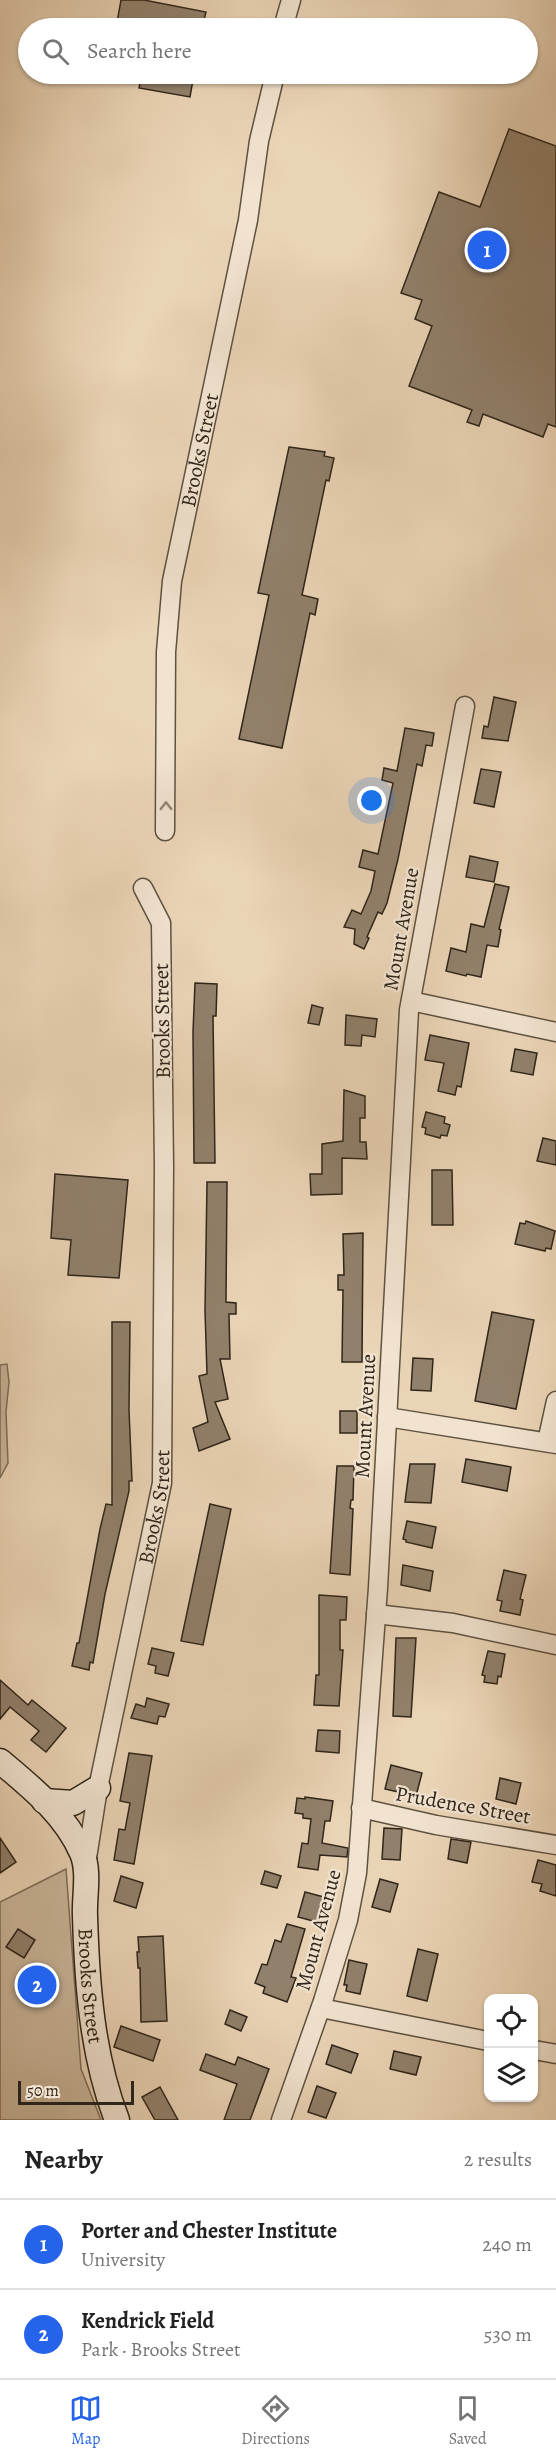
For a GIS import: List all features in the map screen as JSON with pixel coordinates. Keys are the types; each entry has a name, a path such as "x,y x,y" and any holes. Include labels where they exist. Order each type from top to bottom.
{"main road":[{"path":"0,1761 44,1801 75,1840 86,1864"},
{"path":"44,1801 73,1803 98,1788"},
{"name":"Brooks Street","path":"86,1864 85,1918 94,2022 103,2074 117,2120"}],"street":[{"path":"286,18 291,0"},
{"name":"Brooks Street","path":"165,831 166,652 172,580 248,220 259,141 273,84"},
{"name":"Mount Avenue","path":"281,2120 321,2008 348,1920 357,1873 376,1614 403,1154 406,1052 411,1001 465,706"},
{"name":"Brooks Street","path":"86,1864 98,1788 162,1483 164,1166 161,923 143,888"},
{"path":"411,1001 556,1032"},
{"path":"387,1417 551,1443 556,1401"},
{"path":"376,1614 453,1623 556,1645"},
{"name":"Prudence Street","path":"362,1808 436,1825 556,1845"},
{"path":"321,2008 484,2040"},
{"path":"538,2051 556,2054"}],"shaded area":[{"path":"7,1364 9,1382 6,1412 8,1463 0,1478 0,1365"},
{"path":"66,1869 81,2069 101,2120 0,2120 0,1902"}],"building":[{"path":"121,0 144,0 206,12 204,18 118,18"},
{"path":"140,84 192,84 190,97 139,88"},
{"path":"509,129 556,146 556,427 548,424 543,437 483,414 479,426 467,422 472,410 409,386 432,326 415,319 422,300 401,293 439,192 480,207"},
{"path":"289,447 325,452 324,456 334,458 329,481 326,480 302,595 318,599 315,615 310,613 282,748 239,739 269,595 258,593"},
{"path":"494,697 516,702 508,741 482,738 484,726 488,727"},
{"path":"405,728 434,733 432,746 426,745 422,766 417,764 387,903 382,914 378,912 364,949 354,944 355,929 344,927 352,910 361,914 371,891 375,871 359,867 363,850 378,854 393,783 382,780 384,768 397,771"},
{"path":"481,769 501,772 494,807 474,803"},
{"path":"470,856 498,862 494,882 466,877"},
{"path":"495,884 509,887 499,929 501,930 498,947 487,945 481,977 446,971 451,948 466,952 471,924 484,927"},
{"path":"195,983 217,984 216,1016 213,1016 215,1163 194,1163"},
{"path":"312,1005 323,1008 319,1025 308,1023"},
{"path":"346,1015 377,1019 375,1037 362,1035 361,1046 345,1045"},
{"path":"430,1035 469,1043 461,1087 457,1086 455,1095 438,1091 444,1063 425,1060"},
{"path":"515,1049 537,1053 533,1075 511,1071"},
{"path":"344,1090 365,1096 365,1118 360,1118 360,1142 366,1142 367,1159 342,1158 342,1194 311,1195 310,1174 322,1174 322,1144 343,1141"},
{"path":"426,1112 445,1117 444,1123 450,1125 447,1136 441,1135 440,1138 425,1134 426,1128 422,1127"},
{"path":"543,1138 556,1141 556,1165 537,1161"},
{"path":"432,1170 452,1170 453,1225 432,1225"},
{"path":"55,1174 128,1180 119,1278 68,1275 71,1240 51,1238"},
{"path":"207,1182 227,1182 226,1302 236,1303 236,1314 229,1314 230,1359 220,1359 228,1399 215,1402 230,1439 199,1451 193,1428 208,1422 199,1376 207,1374 205,1311"},
{"path":"526,1221 555,1231 551,1249 546,1248 545,1251 515,1244 520,1223 525,1224"},
{"path":"363,1233 362,1362 342,1362 343,1290 338,1290 338,1275 344,1275 343,1234"},
{"path":"492,1312 534,1320 516,1409 475,1401"},
{"path":"112,1322 130,1322 129,1410 132,1481 129,1481 129,1491 105,1594 93,1663 90,1662 89,1670 72,1666 77,1643 79,1643 106,1504 112,1505"},
{"path":"413,1358 433,1359 431,1391 411,1390"},
{"path":"340,1411 357,1411 357,1433 340,1433"},
{"path":"466,1459 511,1467 507,1491 462,1482"},
{"path":"410,1464 435,1464 431,1503 405,1502"},
{"path":"337,1466 354,1466 353,1500 351,1500 350,1508 353,1509 350,1575 330,1573"},
{"path":"210,1504 231,1509 203,1645 181,1641"},
{"path":"407,1521 436,1527 432,1548 406,1542 403,1539"},
{"path":"403,1565 433,1571 430,1591 401,1585"},
{"path":"504,1570 526,1575 520,1599 523,1600 520,1615 500,1611 502,1601 497,1600"},
{"path":"319,1595 347,1597 346,1620 340,1620 340,1650 343,1650 339,1706 314,1705 316,1675 319,1675"},
{"path":"396,1638 416,1638 411,1717 393,1716"},
{"path":"152,1648 174,1653 168,1676 155,1673 156,1666 148,1664"},
{"path":"488,1651 505,1654 501,1677 498,1676 497,1684 484,1682 485,1676 482,1675"},
{"path":"0,1680 28,1705 32,1700 66,1728 46,1752 31,1740 39,1731 10,1707 0,1719"},
{"path":"147,1698 169,1704 165,1717 159,1716 157,1724 131,1718 136,1704 145,1707"},
{"path":"318,1730 340,1731 339,1753 316,1751"},
{"path":"129,1753 152,1756 134,1864 114,1860 119,1829 125,1830 130,1803 120,1801"},
{"path":"391,1765 422,1773 416,1796 385,1789"},
{"path":"500,1778 521,1783 516,1804 496,1799"},
{"path":"305,1797 333,1801 330,1821 325,1821 322,1843 348,1848 347,1857 320,1855 318,1870 298,1867 302,1843 308,1844 311,1819 303,1818 303,1814 295,1813 297,1798 305,1799"},
{"path":"384,1828 402,1829 400,1860 382,1859"},
{"path":"0,1838 16,1862 0,1873"},
{"path":"451,1839 471,1842 467,1863 448,1859"},
{"path":"538,1860 556,1865 556,1896 540,1891 542,1884 532,1882"},
{"path":"265,1871 281,1876 277,1888 261,1884"},
{"path":"121,1876 143,1883 136,1908 114,1901"},
{"path":"380,1879 398,1884 390,1912 372,1907"},
{"path":"305,1892 324,1897 317,1922 298,1917"},
{"path":"287,1924 305,1929 291,1977 296,1978 287,2002 263,1993 265,1987 255,1983 262,1964 267,1965 275,1940 281,1942"},
{"path":"18,1929 35,1940 24,1958 6,1947"},
{"path":"163,1936 167,2021 141,2022 138,1937"},
{"path":"418,1949 438,1954 427,2001 407,1996"},
{"path":"349,1960 367,1964 360,1994 346,1991 347,1985 344,1985"},
{"path":"230,2010 247,2017 241,2031 225,2024"},
{"path":"121,2026 160,2040 153,2061 114,2047"},
{"path":"332,2045 358,2054 351,2073 326,2064"},
{"path":"394,2051 421,2057 416,2075 390,2069"},
{"path":"206,2054 235,2065 238,2057 269,2069 250,2120 224,2120 237,2084 200,2070"},
{"path":"317,2086 336,2093 326,2118 308,2112"},
{"path":"160,2087 178,2120 155,2120 142,2097"}],"place":[{"name":"Porter and Chester Institute","path":"487,250"},
{"name":"Kendrick Field","path":"37,1985"}]}
